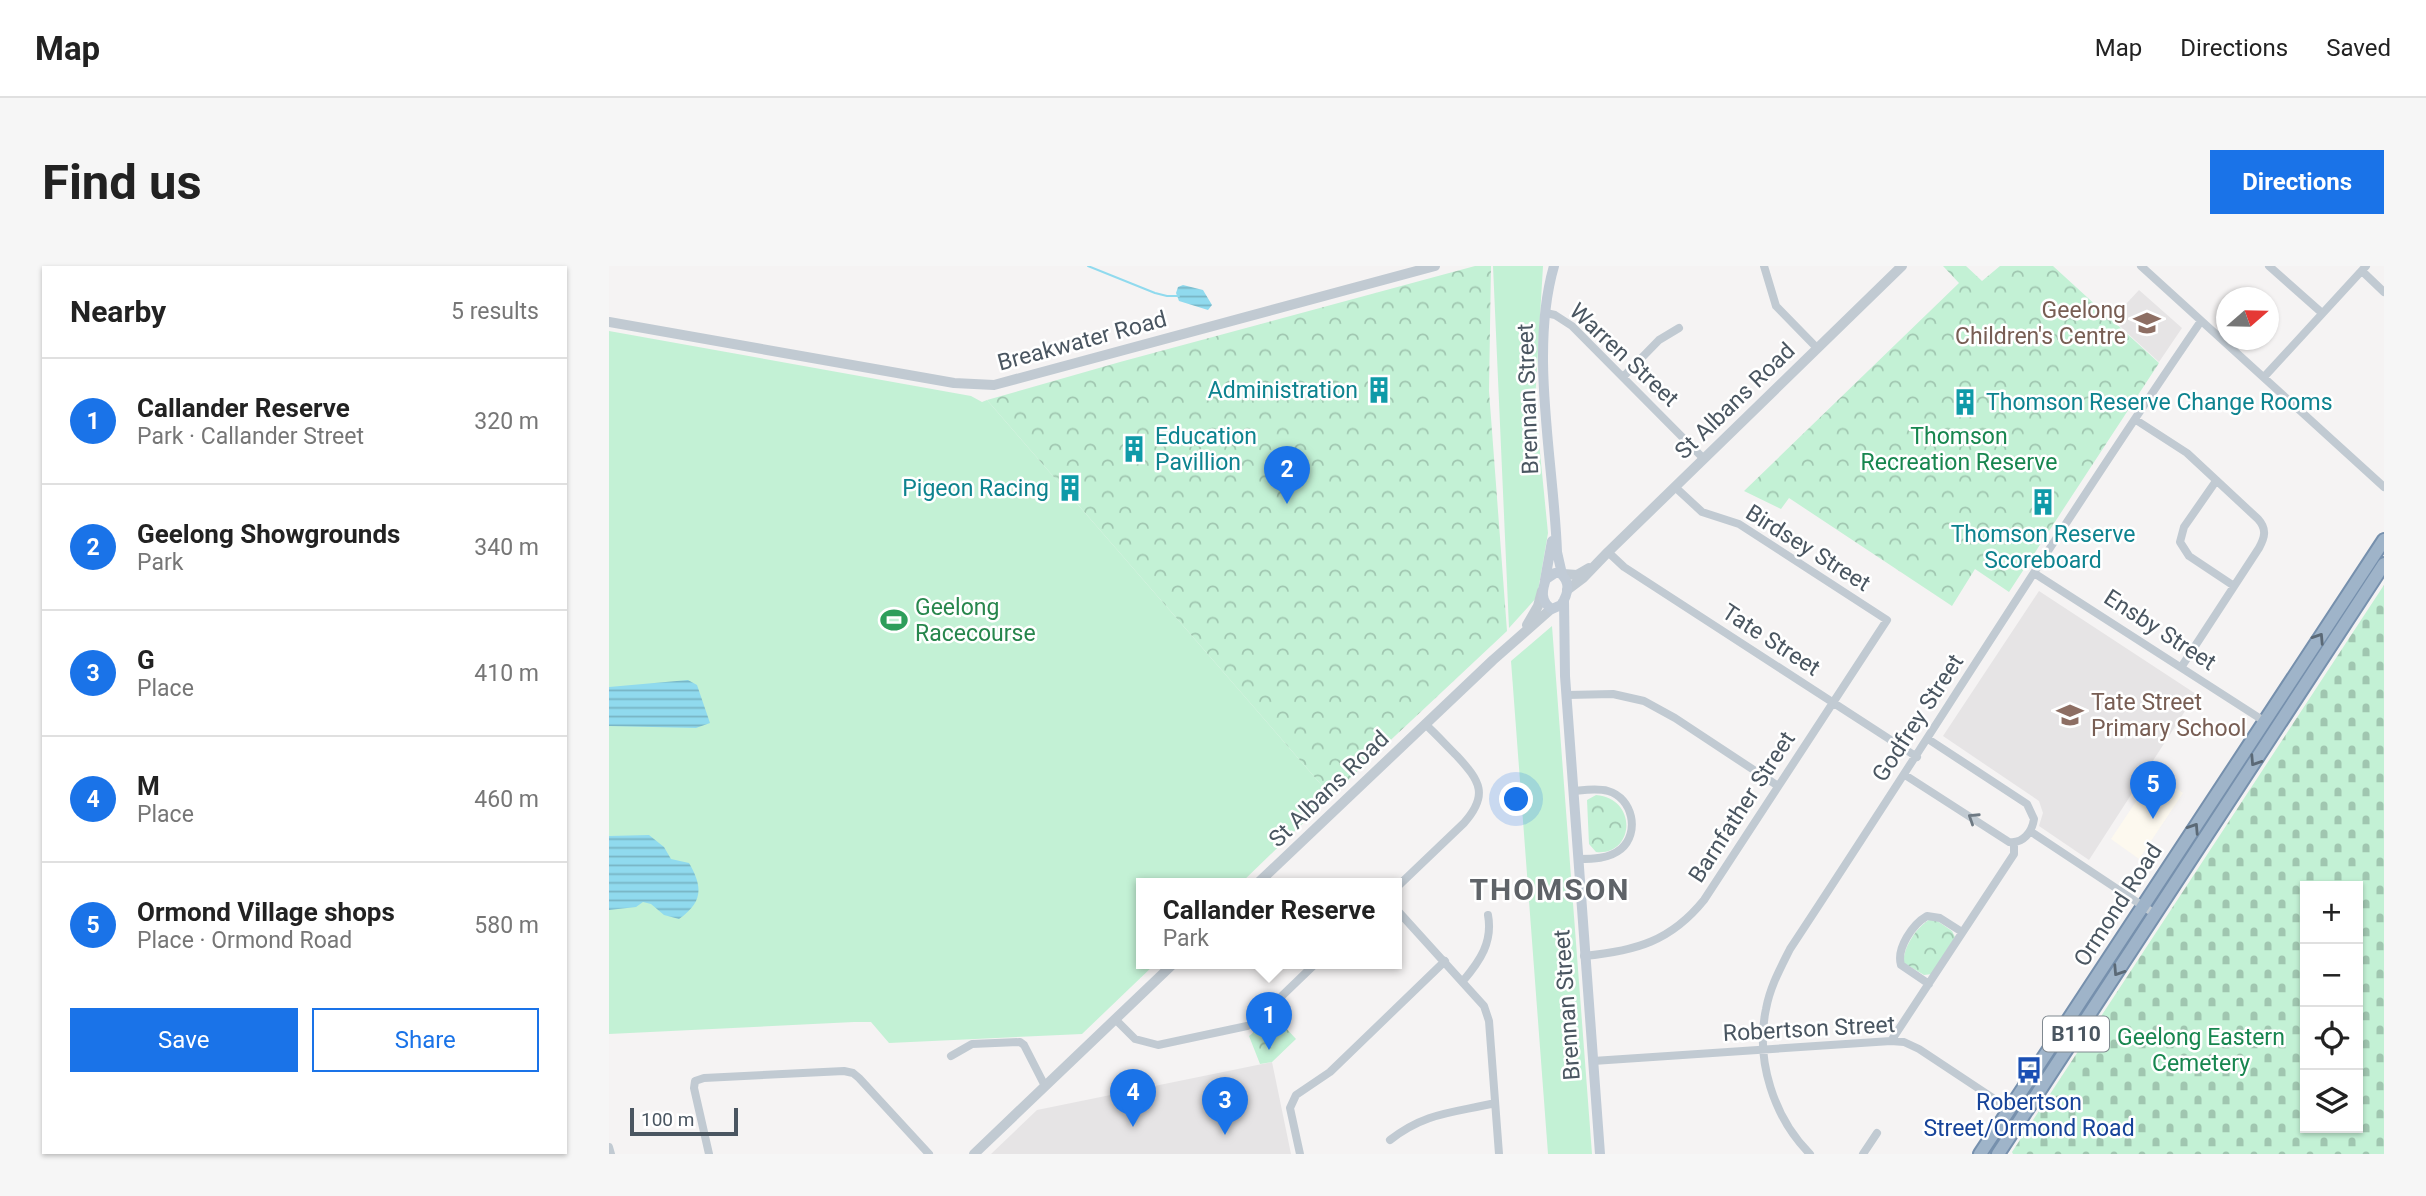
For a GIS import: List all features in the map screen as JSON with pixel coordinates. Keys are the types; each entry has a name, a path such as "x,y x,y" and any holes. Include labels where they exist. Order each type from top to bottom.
{"highway":[{"name":"Ormond Road","path":"1980,1154 2384,540"},
{"name":"Ormond Road","path":"1998,1154 2384,564"}],"main road":[{"name":"Brennan Street","path":"1552,266 1546,313 1544,377 1557,552 1566,595 1563,644 1600,1154"},
{"name":"Brennan Street","path":"1554,514 1543,587 1545,603 1551,609 1563,644"},
{"path":"1543,587 1549,576 1562,574"},
{"path":"1551,609 1560,607 1566,595"}],"street":[{"name":"Breakwater Road","path":"609,320 954,383 993,385 1435,266"},
{"path":"1765,266 1776,306 1817,348"},
{"name":"St Albans Road","path":"1566,595 1902,266"},
{"path":"2141,266 2384,487"},
{"path":"2269,266 2322,313"},
{"path":"2264,377 2364,268 2384,292"},
{"name":"Warren Street","path":"1546,313 1569,324 1704,459"},
{"name":"Godfrey Street","path":"1810,1154 1794,1135 1779,1110 1768,1080 1764,1048 1765,1012 1777,973 2034,573 2201,321"},
{"path":"1623,377 1659,340 1679,328"},
{"path":"2136,419 2176,445 2258,519 2265,531 2259,548 2182,666"},
{"path":"2216,481 2184,527 2180,542 2189,556 2234,586"},
{"name":"Birdsey Street","path":"1675,486 1702,512 1739,524 1887,620"},
{"name":"Tate Street","path":"1608,552 1624,567 1917,757"},
{"name":"St Albans Road","path":"1562,574 1577,575 1596,564"},
{"name":"Ensby Street","path":"2034,573 2264,721"},
{"name":"St Albans Road","path":"1519,637 1538,606 1543,587"},
{"name":"St Albans Road","path":"1263,878 1551,609"},
{"name":"Barnfather Street","path":"1584,956 1622,952 1648,944 1676,929 1692,915 1705,900 1887,620"},
{"path":"1567,695 1613,694 1651,704 1778,786"},
{"path":"1402,882 1464,823 1473,813 1479,797 1474,776 1425,724"},
{"path":"1905,775 2009,842 2014,843 2025,838 2030,831 2034,819 2027,804 1928,739"},
{"path":"1574,791 1595,789 1614,793 1626,804 1632,818 1631,833 1622,848 1602,858 1578,859"},
{"path":"2030,831 2155,914"},
{"path":"1891,1041 2014,854 2014,843"},
{"path":"1402,915 1463,981 1487,1013 1499,1154"},
{"path":"1463,981 1485,951 1490,931 1488,915"},
{"path":"1929,984 1901,965 1900,953 1906,939 1927,916 1940,918 1962,932"},
{"path":"1300,1154 1290,1108 1296,1095 1330,1072 1445,961"},
{"path":"974,1154 1168,969"},
{"path":"1261,1016 1310,969"},
{"path":"1115,1019 1135,1040 1159,1045 1248,1027"},
{"path":"951,1056 972,1044 1020,1042 1045,1086"},
{"name":"Robertson Street","path":"1593,1061 1764,1048 1904,1042 1919,1049 2008,1108"},
{"path":"709,1154 694,1088 695,1081 704,1078 844,1071 859,1078 929,1154"},
{"path":"1390,1140 1410,1125 1427,1117 1495,1102"},
{"path":"1863,1154 1877,1133"},
{"path":"609,1147 611,1154"}],"shaded area":[{"name":"Geelong Children's Centre","path":"2139,290 2182,328 2159,362 2112,319"},
{"name":"Tate Street Primary School","path":"2039,591 2196,694 2089,860 2039,826 2043,813 2039,801 1943,736"},
{"path":"2155,773 2183,793 2139,859 2111,839"},
{"path":"1272,1062 1291,1154 991,1154 1037,1110"}],"green space":[{"path":"1475,266 1491,266 1489,391 1507,631 1331,796 987,400"},
{"path":"1493,266 1543,266 1535,402 1548,533 1537,597 1509,628"},
{"name":"Thomson Recreation Reserve","path":"1943,266 1966,266 1982,281 2000,266 2053,266 2159,363 2009,592 1975,569 1952,606 1789,498 1781,509 1744,491 1959,283"},
{"name":"Geelong Racecourse","path":"609,331 971,396 982,402 987,400 1331,796 1246,878 1136,878 1136,969 1150,969 1082,1034 889,1043 871,1022 854,1022 609,1034"},
{"name":"Geelong Eastern Cemetery","path":"2384,585 2384,1154 2012,1152"},
{"path":"1552,626 1592,1154 1548,1154 1511,661"},
{"path":"1596,795 1610,799 1619,806 1625,816 1624,837 1609,851 1596,852 1589,844 1587,800"},
{"path":"1933,918 1952,931 1955,937 1932,974 1924,975 1904,963 1904,957 1917,930"},
{"path":"1274,1015 1296,1039 1272,1062 1260,1064 1249,1036"}],"water":[{"path":"1183,285 1203,290 1212,305 1208,310 1179,301 1176,293 1178,287"},
{"path":"688,680 697,685 710,723 696,728 609,726 609,687"},
{"path":"649,835 664,847 671,859 689,863 697,879 696,900 679,919 664,915 651,904 643,902 636,907 609,910 609,836"}],"waterway":[{"path":"1088,266 1155,293 1179,296"}],"place":[{"name":"Geelong Children's Centre","path":"2147,323"},
{"name":"Administration","path":"1379,390"},
{"name":"Thomson Reserve Change Rooms","path":"1965,402"},
{"name":"Education Pavillion","path":"1134,449"},
{"name":"Pigeon Racing","path":"1070,488"},
{"name":"Thomson Reserve Scoreboard","path":"2043,502"},
{"name":"Geelong Showgrounds","path":"1287,504"},
{"name":"Geelong Racecourse","path":"894,620"},
{"name":"Tate Street Primary School","path":"2070,715"},
{"name":"Ormond Village shops","path":"2153,819"},
{"name":"Callander Reserve","path":"1269,1050"},
{"name":"Robertson Street/Ormond Road","path":"2029,1070"},
{"name":"M","path":"1133,1127"},
{"name":"G","path":"1225,1135"}],"district":[{"name":"THOMSON","path":"1550,889"}]}
